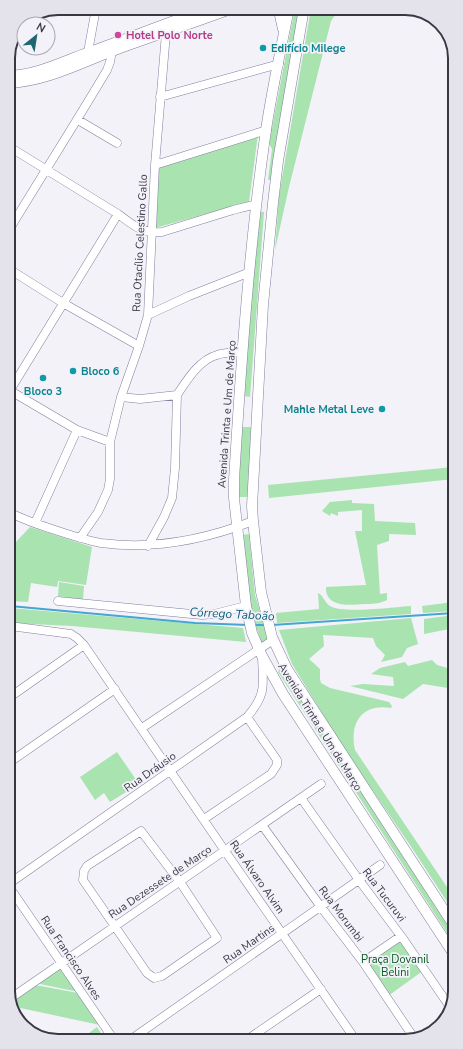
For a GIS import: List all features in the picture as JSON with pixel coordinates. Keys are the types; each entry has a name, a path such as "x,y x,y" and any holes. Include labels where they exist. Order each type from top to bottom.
{"main road":[{"path":"15,75 46,70 88,52 190,15"},
{"path":"15,82 36,80 60,72 112,51 166,33 212,15"},
{"path":"280,15 284,34"},
{"name":"Avenida Trinta e Um de Março","path":"288,15 265,142 257,204 243,352 234,480 237,527 246,606 252,633 260,652 283,694 448,945"},
{"name":"Avenida Trinta e Um de Março","path":"303,15 275,182 264,298 258,395 253,521 261,592 266,619 271,635 287,669 448,916"},
{"path":"265,142 265,178 268,182 275,182"},
{"path":"257,204 264,206 267,211 266,236 268,247"}],"street":[{"path":"88,52 95,15"},
{"name":"Rua Otacílio Celestino Gallo","path":"80,538 98,512 108,490 110,479 110,442 120,397 139,346 148,314 155,165 166,33"},
{"path":"15,220 45,170 78,120 107,70 112,51"},
{"path":"160,97 278,64"},
{"path":"78,120 117,143"},
{"path":"155,165 267,130"},
{"path":"15,151 118,214 133,225 152,233 162,232 257,204"},
{"path":"15,381 118,214"},
{"path":"148,314 250,272"},
{"path":"15,274 139,346"},
{"path":"148,546 164,517 172,498 177,395 190,375 206,360 217,355 243,352"},
{"path":"15,394 77,430 110,442"},
{"path":"120,397 140,398 177,395"},
{"path":"35,523 77,430"},
{"path":"15,515 35,523 100,543 148,546 187,542 208,537 253,521"},
{"path":"58,601 202,615 214,614 246,606"},
{"name":"Rua Álvaro Alvim","path":"15,627 71,634 84,645 352,1034"},
{"path":"142,728 260,652 271,635"},
{"path":"15,693 84,645"},
{"name":"Rua Dráusio","path":"15,880 247,717 259,701 264,687 260,652"},
{"path":"15,759 115,689"},
{"path":"204,820 271,774 277,765 277,760 247,717"},
{"name":"Rua Dezessete de Março","path":"15,995 321,784"},
{"name":"Rua Tucuruvi","path":"301,798 358,880 401,936 447,1002"},
{"name":"Rua Morumbi","path":"262,825 363,962 411,1033"},
{"path":"141,830 180,882 217,938 162,976 154,978 150,976 116,925 83,880 84,871 87,866 141,830"},
{"name":"Rua Martins","path":"139,1034 380,866"},
{"name":"Rua Francisco Alves","path":"15,895 110,1034"},
{"path":"363,962 401,936"},
{"path":"257,1034 321,989"}],"green space":[{"path":"294,15 299,15 272,180 268,180 272,149 269,143"},
{"path":"310,15 335,15 331,21 289,187 275,250 279,196"},
{"path":"258,134 249,202 155,228 159,166"},
{"path":"258,211 264,212 250,397 244,396"},
{"path":"241,427 251,427 249,497 239,497"},
{"path":"448,467 448,480 269,498 268,485"},
{"path":"352,500 352,503 374,504 375,521 415,523 416,535 389,534 389,541 377,545 380,594 387,593 387,600 382,602 373,604 346,605 334,602 327,594 326,587 366,585 355,531 362,531 362,510 338,512 338,516 331,513 330,516 322,511 330,502"},
{"path":"30,527 92,547 86,585 58,581 57,587 31,583 28,602 15,601 15,543"},
{"path":"249,534 255,595 264,624 255,624 247,589 243,535"},
{"path":"59,582 84,586 83,600 58,596"},
{"path":"318,593 328,605 336,608 357,610 411,606 411,614 277,623 276,613 319,609"},
{"path":"448,603 448,611 423,613 422,606"},
{"path":"15,608 243,628 246,642 72,626 15,623"},
{"path":"448,616 448,629 424,634 424,619"},
{"path":"411,618 418,644 407,648 402,657 381,662 385,655 376,646 373,638 323,635 324,646 309,659 320,669 321,683 330,688 389,702 392,706 391,708 381,707 372,709 365,712 360,717 354,731 355,750 448,889 448,903 341,744 292,664 279,630"},
{"path":"256,626 264,626 269,640 262,644"},
{"path":"432,660 437,665 448,668 448,688 423,684 403,699 350,686 363,684 394,686 393,677 371,674 380,668 405,662 408,666"},
{"path":"281,666 448,924 448,934 278,672"},
{"path":"117,752 139,784 110,802 104,793 95,800 80,777"},
{"name":"Praça Dovanil Belini","path":"401,937 424,970 388,996 365,962"},
{"path":"60,966 79,992 35,983"},
{"path":"35,985 78,993 100,1025 18,1007 16,999"},
{"path":"97,1027 102,1034 88,1034"}],"waterway":[{"name":"Córrego Taboão","path":"15,606 195,623 248,625"},
{"name":"Córrego Taboão","path":"272,625 448,613"},
{"name":"Córrego Taboão","path":"254,625 266,625"}],"place":[{"name":"Hotel Polo Norte","path":"118,35"},
{"name":"Edifício Milege","path":"263,48"},
{"name":"Bloco 6","path":"73,371"},
{"name":"Bloco 3","path":"43,378"},
{"name":"Mahle Metal Leve","path":"382,409"}]}
